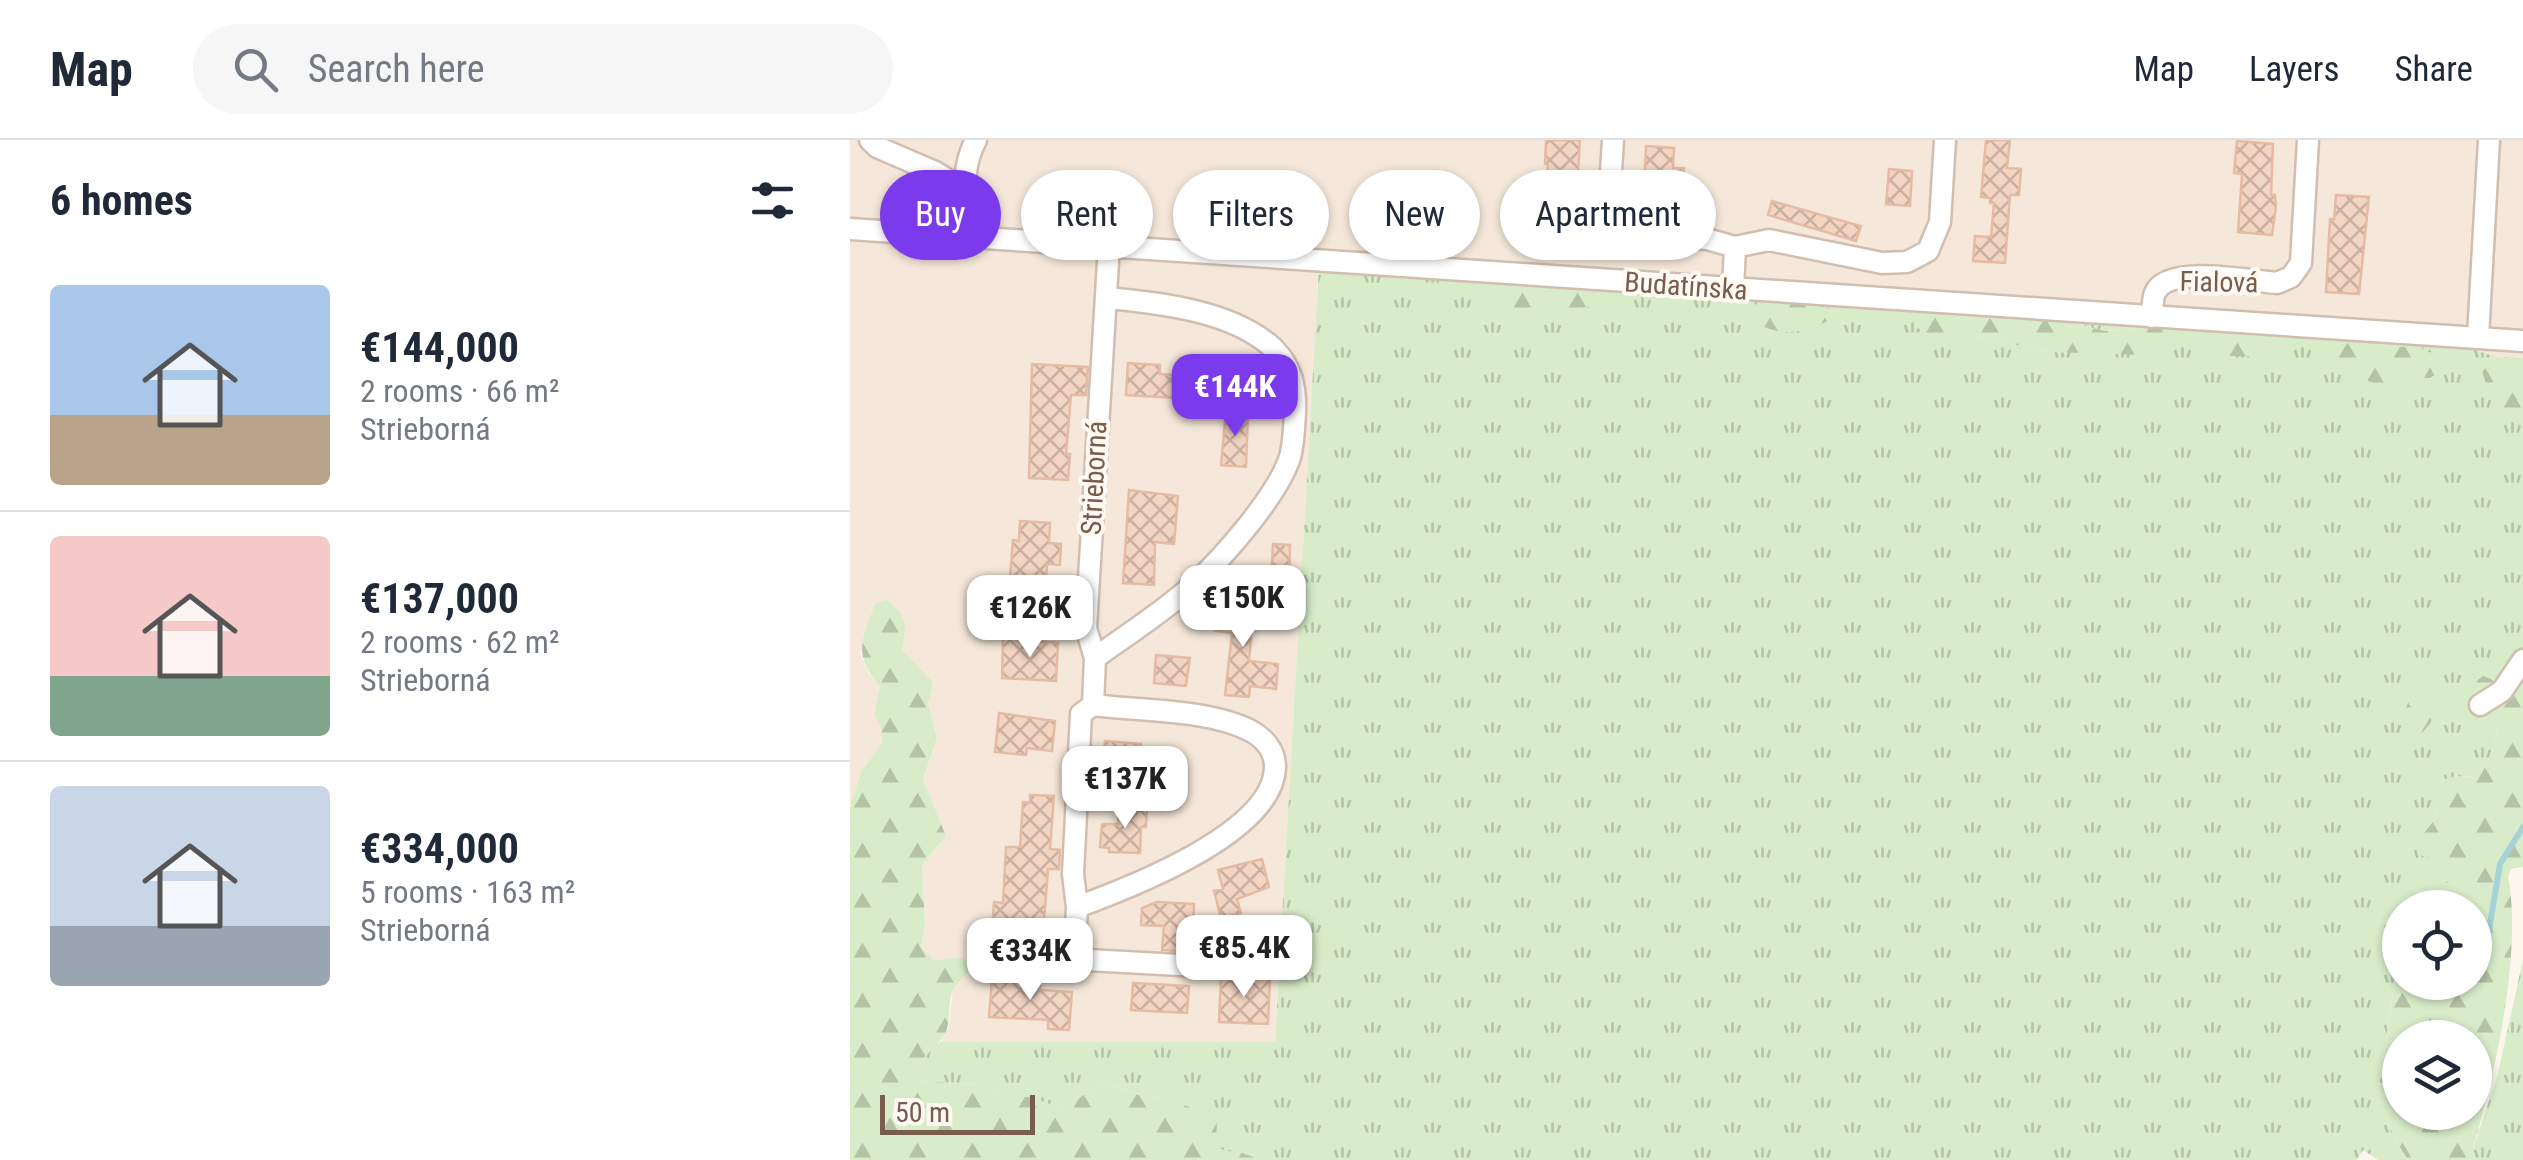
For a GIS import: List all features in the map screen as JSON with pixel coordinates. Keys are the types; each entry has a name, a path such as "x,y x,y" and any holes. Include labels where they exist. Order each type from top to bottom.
{"street":[{"path":"870,140 877,147 930,170"},
{"path":"965,170 976,140"},
{"path":"1613,140 1609,203 1615,223 1635,234 1708,239 1735,247 1769,240 1882,263 1907,262 1928,251 1940,222 1945,140"},
{"name":"Fialová","path":"2152,317 2155,292 2164,282 2180,276 2277,283 2291,277 2301,263 2308,140"},
{"path":"2478,337 2489,140"},
{"name":"Budatínska","path":"850,229 880,231"},
{"path":"1733,289 1735,247"},
{"name":"Budatínska","path":"1153,248 2523,341"},
{"name":"Strieborná","path":"1109,260 1086,628 1095,658 1092,706 1080,714 1073,874 1077,908 1075,946 1088,960 1198,966"},
{"path":"1095,658 1192,585 1223,555 1289,462 1295,414 1295,386 1290,371 1273,348 1242,330 1160,302 1108,298"},
{"path":"2480,705 2502,691 2523,660"},
{"path":"1077,908 1154,877 1204,850 1257,807 1270,790 1276,761 1269,746 1242,728 1208,718 1092,706"}],"shaded area":[{"path":"850,140 2523,140 2523,358 2497,357 2383,322 1480,259 1480,170 1349,170 1349,250 1329,249 1329,170 1173,170 1173,260 1319,260 1275,1042 941,1042 949,1026 953,989 921,947 925,925 922,864 946,836 923,779 937,738 928,704 932,682 902,650 875,604 860,653 869,674 880,686 874,714 881,728 882,743 861,772 850,807"}],"green space":[{"path":"1329,249 1349,250 1349,260 1480,259 2384,322 2497,357 2482,371 2513,415 2523,413 2523,651 2508,676 2493,680 2488,704 2498,714 2498,722 2487,763 2477,776 2450,777 2431,801 2438,816 2442,880 2455,884 2458,890 2382,890 2382,1000 2392,1000 2389,1020 2382,1020 2378,1094 2382,1130 2392,1130 2408,1160 2378,1160 2363,1150 2357,1160 1258,1160 1213,1145 1167,1098 1144,1097 1106,1083 1060,1108 1030,1097 1003,1097 978,1084 914,1081 911,1075 923,1056 941,1042 1275,1042 1319,260 1329,260","holes":["1930,311 1980,320 2005,317 2073,323 2105,331 2160,328 2165,354 2048,352 1972,335"]},
{"path":"1503,280 1595,287 1604,299 1598,306 1498,314 1485,298"},
{"path":"1759,301 1812,303 1833,311 1834,317 1800,331 1778,331 1746,316"},
{"path":"1929,311 1980,320 2005,317 2073,323 2105,331 2160,328 2175,338 2176,344 2165,354 2144,355 2048,352 1972,335 1934,341 1916,326"},
{"path":"2208,331 2266,332 2281,342 2282,350 2261,357 2209,355 2196,342"},
{"path":"2343,343 2421,348 2433,354 2441,371 2430,378 2412,377 2400,392 2393,393 2344,369 2336,354"},
{"path":"2497,357 2523,358 2523,413 2513,415 2491,400 2482,371"},
{"path":"886,600 904,621 902,650 933,682 928,704 937,738 923,779 946,836 922,864 925,925 921,947 934,961 963,957 971,970 954,988 946,1031 915,1068 911,1075 914,1081 978,1084 1003,1097 1030,1097 1060,1108 1106,1083 1144,1097 1167,1098 1217,1118 1216,1147 1258,1160 850,1160 850,807 861,772 882,743 881,728 874,714 880,686 866,665 862,646 875,604"},
{"path":"2523,651 2523,867 2511,869 2508,877 2512,907 2509,979 2492,1075 2492,1020 2389,1020 2392,1000 2492,1000 2492,890 2458,890 2455,884 2442,880 2439,860 2422,856 2415,844 2438,816 2431,801 2434,785 2450,777 2477,776 2487,763 2494,747 2498,714 2488,704 2467,707 2461,693 2483,676 2493,680 2508,676"},
{"path":"2419,689 2431,691 2438,704 2430,724 2413,742 2402,735 2403,721 2407,705"},
{"path":"2523,960 2523,1160 2469,1160 2479,1130 2492,1130 2492,1092"},
{"path":"2382,1068 2382,1105 2378,1095"},
{"path":"2392,1130 2478,1130 2469,1160 2408,1160"}],"building":[{"path":"1546,140 1580,140 1578,170 1547,170"},
{"path":"1986,140 2010,140 2007,168 2021,169 2019,195 2010,195 2005,263 1973,261 1975,236 1991,237 1994,203 1981,197"},
{"path":"2237,141 2273,144 2271,195 2275,195 2276,206 2272,235 2238,232 2242,174 2234,173"},
{"path":"1646,146 1674,148 1673,168 1684,168 1684,170 1645,170"},
{"path":"1889,169 1912,171 1910,206 1886,204"},
{"path":"2336,195 2369,197 2359,294 2326,292 2330,219 2334,219"},
{"path":"1772,201 1861,226 1856,241 1768,215"},
{"path":"1128,363 1160,365 1160,374 1175,375 1174,398 1126,395"},
{"path":"1032,364 1088,367 1086,395 1071,395 1068,480 1029,478"},
{"path":"1226,411 1248,412 1246,467 1221,465"},
{"path":"1129,490 1178,496 1174,544 1155,542 1154,585 1123,583"},
{"path":"1020,521 1050,523 1049,543 1061,544 1060,565 1047,564 1046,580 1010,577 1013,540 1019,541"},
{"path":"1273,544 1290,545 1289,583 1271,582"},
{"path":"1218,600 1254,603 1249,661 1278,664 1276,689 1250,686 1249,697 1225,695 1232,633 1215,631"},
{"path":"1003,638 1058,643 1056,681 1002,678"},
{"path":"1156,655 1190,658 1186,686 1154,683"},
{"path":"999,713 1055,721 1052,751 1027,748 1026,755 995,752"},
{"path":"1105,741 1141,744 1138,767 1103,764"},
{"path":"1030,795 1054,796 1050,849 1060,850 1059,869 1048,869 1043,934 992,932 994,902 1003,903 1006,847 1020,847 1023,802 1030,803"},
{"path":"1119,806 1147,807 1140,853 1109,852 1109,848 1100,847 1102,824 1118,824"},
{"path":"1262,859 1269,887 1237,899 1241,913 1221,918 1214,891 1223,889 1218,870"},
{"path":"1157,902 1194,904 1192,952 1162,950 1164,926 1141,925 1142,908"},
{"path":"1221,975 1270,978 1268,1024 1219,1022"},
{"path":"992,979 1040,981 1040,990 1072,992 1069,1030 1048,1029 1048,1020 989,1017"},
{"path":"1133,983 1189,986 1187,1013 1131,1010"}],"waterway":[{"path":"2492,912 2500,864 2523,827"}]}
